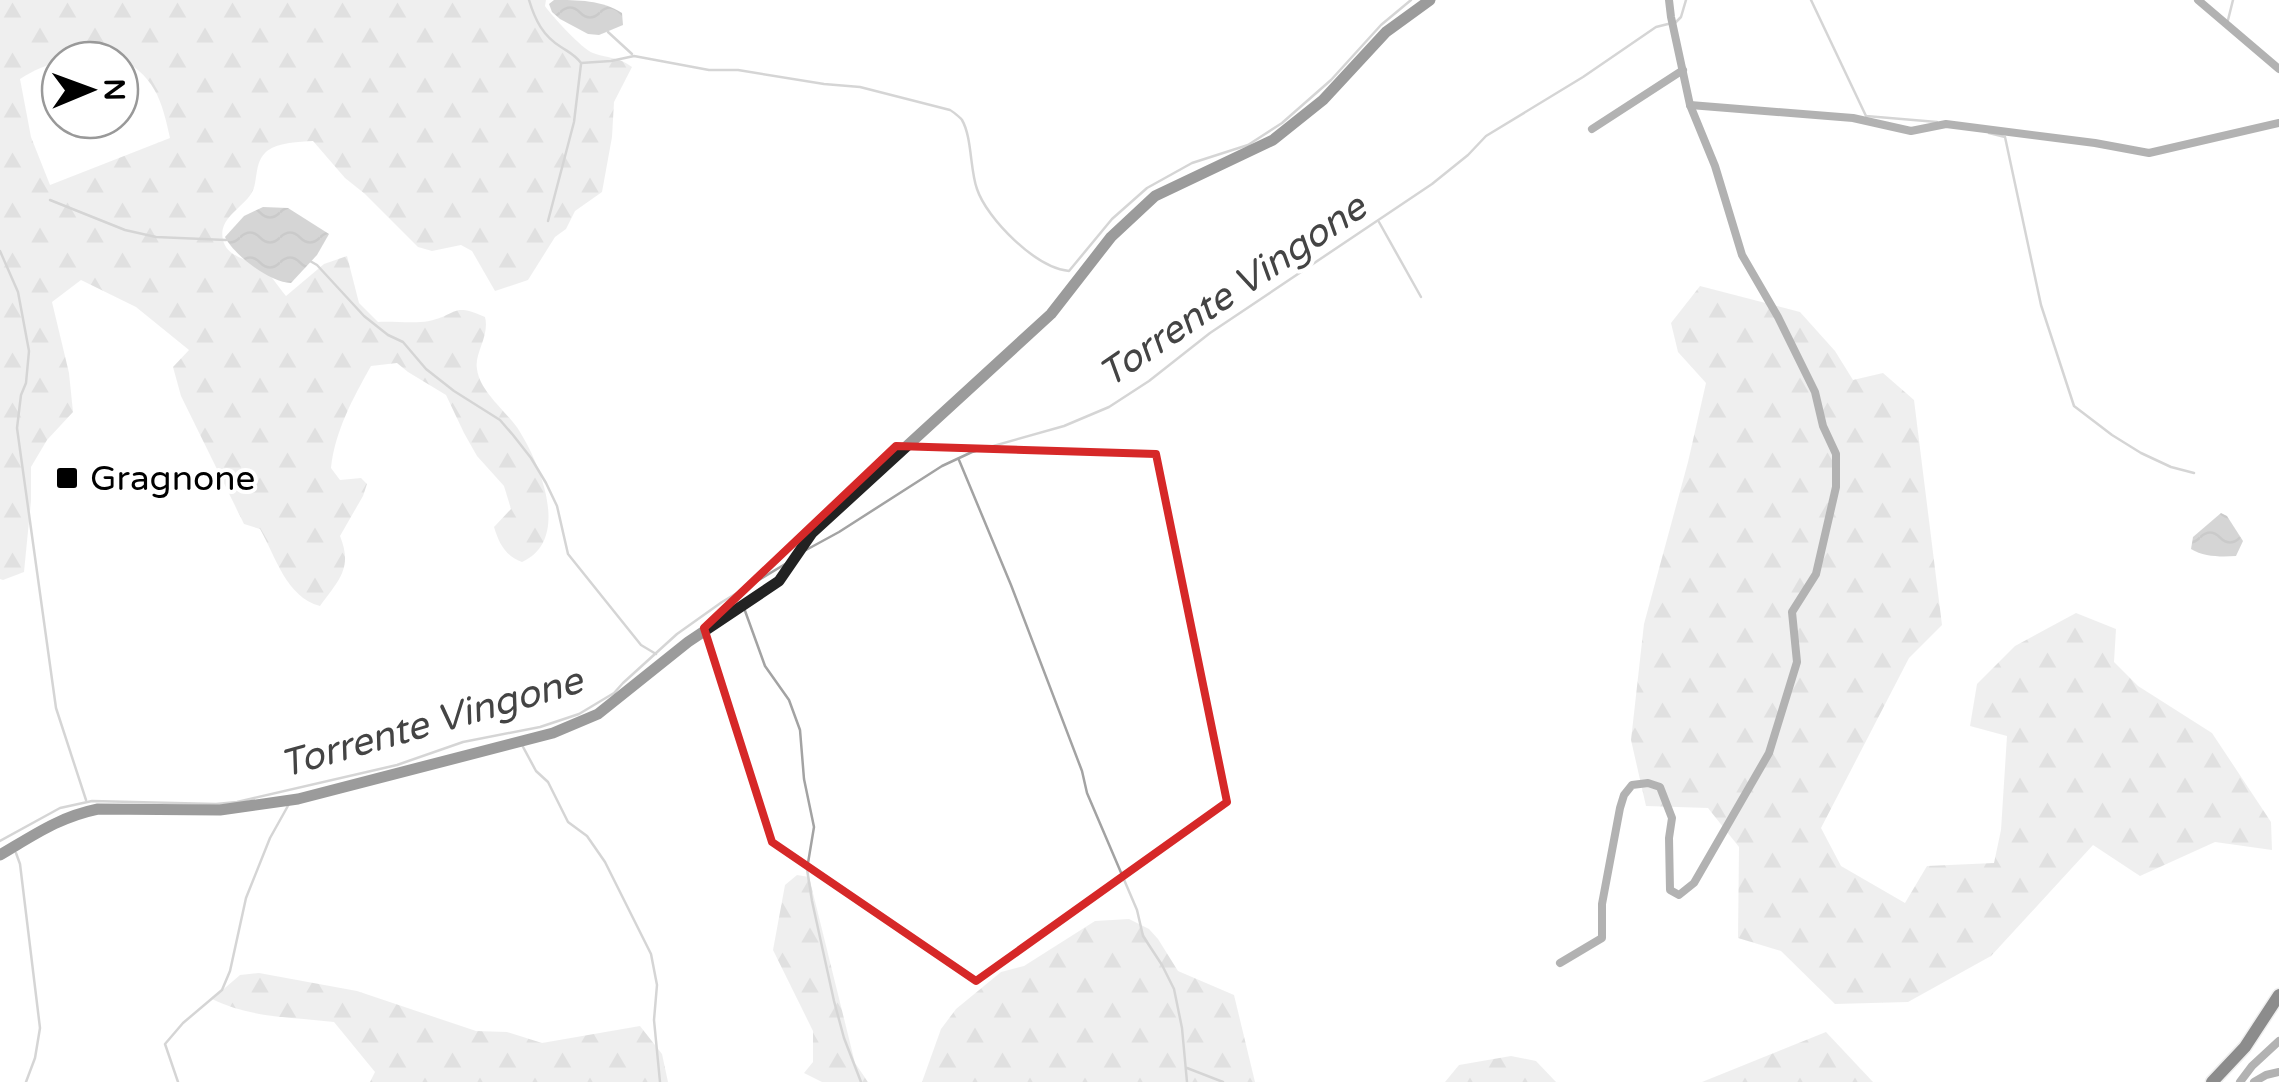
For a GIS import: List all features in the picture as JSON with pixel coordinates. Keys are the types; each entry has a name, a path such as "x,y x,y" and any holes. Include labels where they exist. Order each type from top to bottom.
{"main road":[{"path":"2212,1082 2245,1046 2279,995"}],"street":[{"path":"0,855 60,820 98,809 220,810 291,800 553,733 598,714 688,642 779,582 812,534 1051,314 1111,237 1154,196 1273,140 1323,100 1386,32 1430,0"},
{"path":"1560,963 1602,938 1602,904 1620,808 1632,785 1648,783 1660,787 1666,801 1672,818 1670,890 1680,895 1694,883 1769,753 1797,662 1792,612 1816,574 1836,486 1836,454 1823,426 1815,392 1742,255 1715,166 1690,106 1669,0"},
{"path":"2198,0 2279,69"},
{"path":"1592,129 1682,70"},
{"path":"1690,106 1853,118 1911,131 1946,124 2149,153 2279,123"},
{"path":"2240,1082 2279,1041"},
{"path":"2254,1082 2279,1072"}],"highlighted area":[{"path":"896,446 1156,454 1227,802 976,981 772,842 704,628"}],"green space":[{"path":"0,0 546,0 549,11 588,50 632,67 614,102 602,192 575,211 528,280 495,291 472,251 461,245 432,251 418,247 345,178 313,141 283,144 267,151 260,161 251,194 227,220 222,233 229,250 264,269 286,296 324,264 347,256 359,303 378,322 423,322 460,310 485,317 477,363 479,378 528,446 543,482 548,520 537,551 522,562 501,544 494,527 511,509 504,486 477,456 446,395 397,363 371,366 341,428 331,468 340,480 361,478 367,484 340,536 345,557 342,573 320,606 308,601 283,575 260,529 244,524 181,396 173,367 189,350 136,307 81,280 52,302 69,373 73,412 47,440 31,467 24,572 3,580"},
{"path":"1700,286 1800,312 1835,351 1853,380 1883,373 1914,400 1942,625 1909,658 1821,828 1841,866 1905,903 1927,866 1994,863 2001,830 2007,736 1970,726 1977,684 2015,646 2076,613 2116,629 2114,662 2138,686 2212,733 2271,822 2272,850 2215,842 2140,876 2093,845 1991,956 1908,1002 1835,1004 1781,951 1738,938 1739,847 1708,808 1646,806 1631,740 1644,624 1706,383 1678,352 1671,323"},
{"path":"797,875 809,877 855,1063 868,1082 822,1082 804,1073 813,1062 813,1031 773,950 785,885"},
{"path":"1129,919 1149,929 1178,971 1234,995 1255,1082 922,1082 941,1029 956,1009 1001,972 1024,966 1095,921"},
{"path":"259,973 357,991 476,1031 507,1032 542,1043 640,1026 662,1054 668,1082 370,1082 375,1072 334,1022 256,1013 212,999 240,975"},
{"path":"1826,1032 1873,1082 1702,1082"},
{"path":"1511,1056 1536,1061 1556,1082 1445,1082 1459,1065"}],"water":[{"path":"554,0 606,5 622,13 623,25 599,35 588,34 552,12 549,4"},
{"path":"263,207 288,208 329,234 317,255 291,283 253,267 225,237 244,216"},
{"path":"2221,513 2243,541 2236,556 2207,555 2191,549 2193,537"}],"waterway":[{"path":"529,0 545,33 581,63 634,56 709,70 738,70 860,87 950,110 965,127 977,189 991,214 1028,252 1069,271 1112,219 1147,188 1192,163 1248,145 1282,123 1411,0"},
{"name":"Torrente Vingone","path":"1675,23 1686,0"},
{"path":"1811,0 1866,116 1937,122"},
{"path":"2228,20 2233,0"},
{"name":"Torrente Vingone","path":"806,550 942,466 972,452 1064,426 1109,407 1210,333 1432,184 1486,136 1656,27 1668,24"},
{"path":"608,32 632,54"},
{"path":"548,221 574,122 581,64"},
{"path":"1989,133 2005,137 2041,305 2074,406 2141,453 2194,473"},
{"path":"50,200 125,230 156,237 226,240"},
{"path":"1379,222 1421,297"},
{"path":"0,251 18,292 29,351 17,428 56,708 86,800"},
{"path":"310,261 364,316 403,342 426,369 500,420 546,483 557,506 568,554 641,645 656,654"},
{"path":"959,460 1011,585 1087,793 1137,910 1143,936 1174,989 1187,1082"},
{"name":"Torrente Vingone","path":"0,841 60,808 92,801 237,802 397,765 463,742 540,727 579,714 614,693 677,634 787,563"},
{"path":"744,608 765,666 789,700 800,730 804,779 814,827 807,869 812,901 844,1038 861,1082"},
{"path":"522,745 536,771 548,782 568,822 587,836 605,862 651,954 657,985 654,1020 660,1082"},
{"path":"178,1082 165,1044 222,990 246,898 270,838 289,804"},
{"path":"16,853 40,1028 26,1082"},
{"path":"1187,1068 1223,1082"}],"place":[{"name":"Gragnone","path":"67,478"}]}
